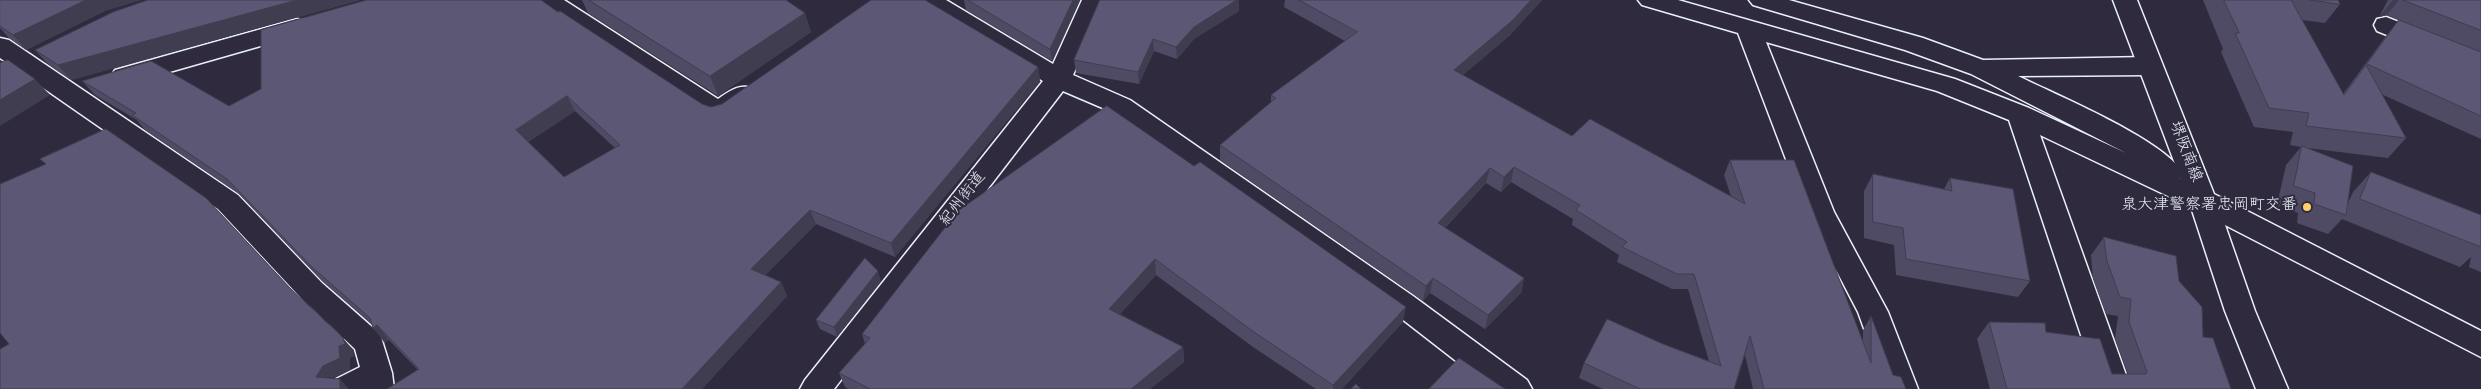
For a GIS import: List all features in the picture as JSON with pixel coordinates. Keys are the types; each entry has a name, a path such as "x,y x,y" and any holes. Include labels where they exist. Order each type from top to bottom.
{"street":[{"path":"547,0 718,111 758,83"},
{"path":"928,0 1059,79 1121,106 1403,304 1480,364 1516,389"},
{"name":"紀州街道","path":"816,389 1059,79 1094,0"},
{"path":"1650,0 1749,30 1946,85 2020,114 2203,201 2481,345"},
{"path":"1762,0 1914,44 1980,68 2134,145 2203,201"},
{"name":"堺阪南線","path":"2125,0 2149,66 2203,201 2240,311 2272,389"},
{"path":"65,93 320,21"},
{"path":"2386,26 2481,64"},
{"path":"1749,30 1820,212 1873,312 1902,389"},
{"path":"0,46 12,70 65,93 228,202 312,291 368,343 378,381 345,389"},
{"path":"12,70 48,52"},
{"path":"1980,68 2149,66"},
{"path":"2020,114 2115,389"}],"building":[{"path":"0,0 86,0 13,35 0,26"},
{"path":"148,0 297,0 58,65 35,50 113,12"},
{"path":"367,0 541,0 702,104 711,107 722,104 871,0 925,0 1038,67 891,243 810,210 751,269 781,282 682,389 387,389 419,369 377,325 373,328 370,318 312,267 227,179 132,115 136,113 82,81 151,61 229,106 261,89 261,30","holes":["567,96 620,145 564,177 516,130"]},
{"path":"589,0 786,0 805,13 710,76"},
{"path":"968,0 1073,0 1050,49"},
{"path":"1100,0 1237,0 1194,27 1176,47 1153,39 1138,72 1074,60"},
{"path":"1299,0 1531,0 1513,20 1454,70 1572,136 1590,119 1745,204 1730,160 1794,160 1871,363 1871,316 1893,375 1901,377 1906,389 1764,389 1750,336 1734,389 1640,389 1584,363 1607,319 1663,344 1721,366 1694,274 1677,274 1622,247 1627,242 1576,210 1580,205 1514,167 1504,177 1490,168 1438,223 1524,278 1488,315 1433,278 1426,286 1220,145 1276,98 1271,95 1357,32"},
{"path":"2224,0 2291,0 2344,95 2366,65 2406,138 2306,126 2309,113 2269,108 2235,33 2239,33"},
{"path":"2310,0 2338,0 2340,4"},
{"path":"2403,0 2481,0 2481,30"},
{"path":"2399,20 2481,52 2481,116 2367,64"},
{"path":"8,60 35,79 0,100 0,63"},
{"path":"1107,106 1194,166 1200,162 1406,307 1333,385 1254,332 1155,259 1109,309 1183,347 1131,389 870,389 839,373 870,338 862,334 958,211"},
{"path":"106,129 206,198 290,288 343,338 345,344 339,346 340,358 323,366 316,377 340,379 340,389 0,389 0,349 9,344 0,333 0,184 46,164 40,159"},
{"path":"2302,146 2353,166 2346,215 2314,204 2315,193 2294,186"},
{"path":"2371,172 2481,215 2481,247 2360,199"},
{"path":"1873,174 1952,191 1950,178 2013,189 2030,281 1906,259 1903,228 1873,222"},
{"path":"2104,237 2176,256 2179,281 2202,307 2203,337 2213,338 2231,389 2007,389 1989,322 2045,323 2046,332 2100,339 2112,374 2146,374 2147,372 2129,322 2131,299 2120,297 2107,261"},
{"path":"865,258 878,271 834,327 816,320"},
{"path":"1459,358 1505,389 1429,389"},
{"path":"1356,384 1361,389 1351,389"}],"place":[{"name":"泉大津警察署忠岡町交番","path":"2307,207"}]}
